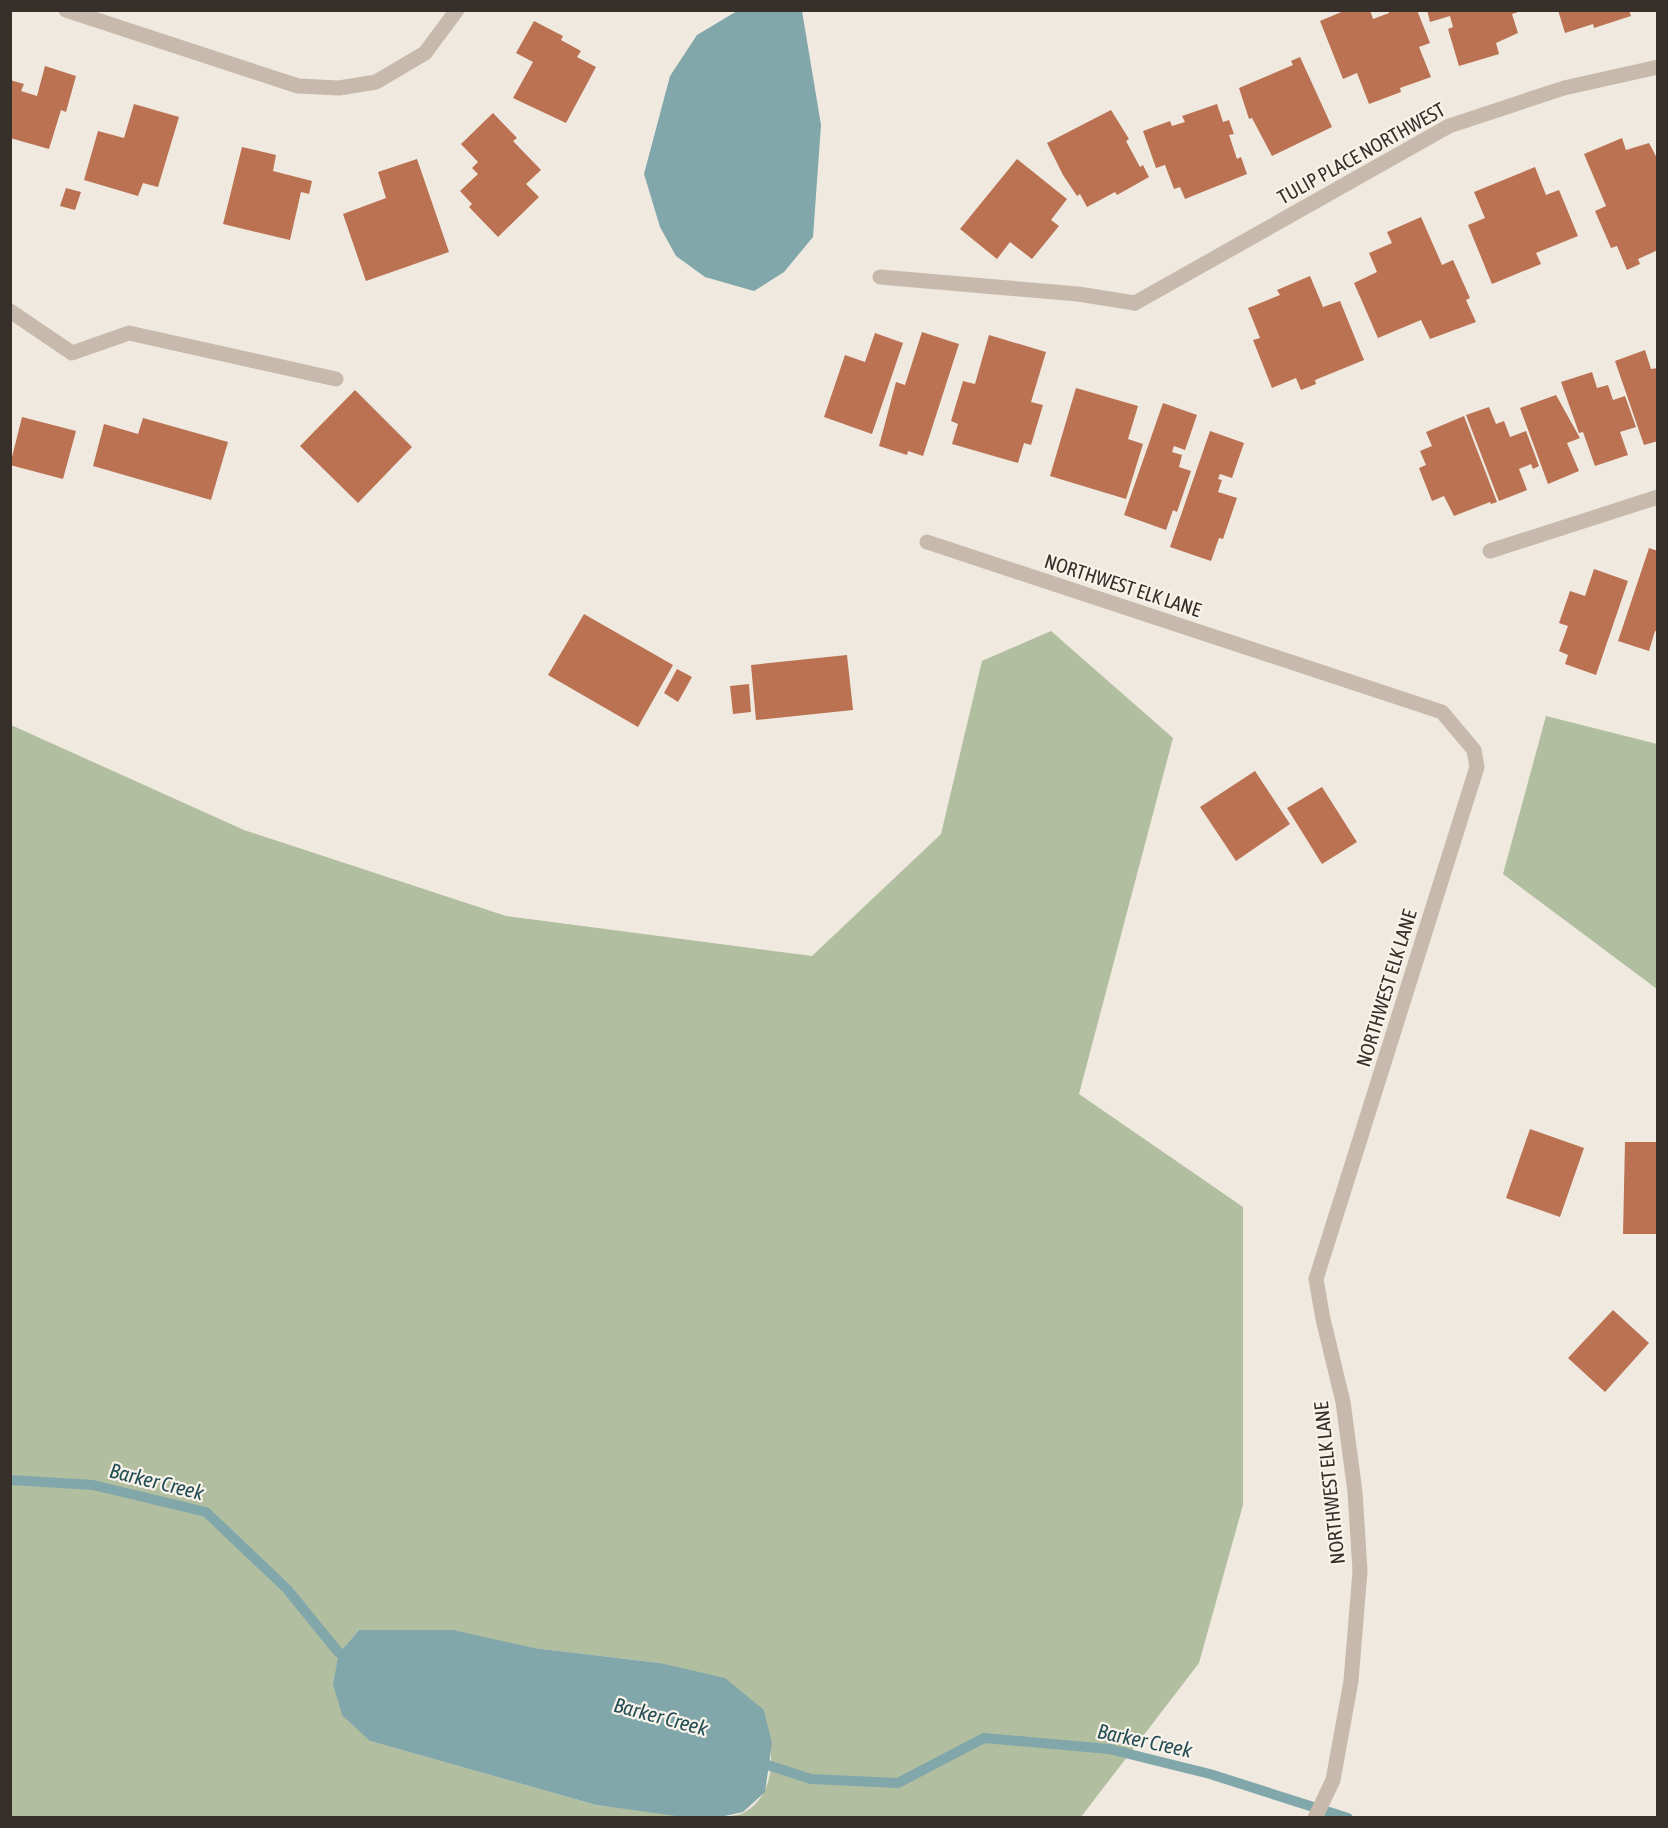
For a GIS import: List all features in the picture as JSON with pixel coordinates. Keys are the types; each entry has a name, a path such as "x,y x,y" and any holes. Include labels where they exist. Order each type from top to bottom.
{"street":[{"path":"66,10 298,86 339,88 376,82 425,52 457,10"},
{"name":"TULIP PLACE NORTHWEST","path":"880,277 1078,294 1135,303 1449,126 1564,87 1658,67"},
{"path":"10,311 72,353 129,333 336,379"},
{"path":"1490,551 1658,497"},
{"name":"NORTHWEST ELK LANE","path":"927,542 1442,712 1474,750 1477,766 1316,1279 1343,1402 1355,1492 1360,1571 1351,1681 1333,1780 1315,1818"}],"green space":[{"path":"1051,631 1173,738 1079,1094 1243,1207 1243,1505 1199,1663 1081,1817 720,1817 743,1813 755,1804 763,1793 771,1766 764,1710 660,1663 388,1631 359,1630 339,1653 370,1741 596,1805 691,1817 11,1818 11,725 244,830 506,916 812,956 941,834 982,661"},
{"path":"1546,716 1657,744 1657,989 1503,874"}],"water":[{"path":"737,11 802,11 821,125 813,237 784,272 754,291 705,277 676,256 660,227 644,174 670,76 697,35"},
{"path":"359,1630 453,1630 534,1648 660,1663 725,1678 764,1710 772,1743 765,1792 743,1812 720,1817 691,1818 596,1805 370,1741 342,1715 333,1684 339,1653"}],"building":[{"path":"1346,10 1370,10 1373,19 1389,13 1388,10 1417,10 1430,43 1419,47 1431,77 1400,88 1401,92 1369,104 1357,73 1343,79 1320,21"},
{"path":"1427,10 1521,11 1512,14 1518,33 1496,43 1499,54 1459,66 1448,29 1453,27 1450,16 1430,22"},
{"path":"1558,10 1629,10 1631,16 1594,28 1593,24 1565,33"},
{"path":"534,21 563,36 561,40 581,51 577,57 596,67 566,123 513,98 533,62 516,53"},
{"path":"1300,57 1332,127 1272,156 1252,118 1249,119 1239,88 1293,65 1291,61"},
{"path":"45,66 76,76 66,112 61,110 49,149 10,138 10,80 24,84 21,91 37,96"},
{"path":"134,104 179,117 158,187 143,183 138,196 84,180 98,131 124,138"},
{"path":"1217,104 1223,122 1229,120 1234,134 1229,135 1237,159 1241,157 1247,174 1185,199 1180,187 1174,189 1165,165 1156,168 1143,131 1170,121 1172,126 1185,122 1182,116"},
{"path":"1111,110 1129,139 1126,141 1140,167 1143,165 1149,177 1117,195 1115,192 1087,207 1080,194 1077,196 1063,175 1047,143"},
{"path":"493,113 517,138 513,141 541,170 526,184 539,197 498,237 469,207 472,204 460,191 478,174 472,168 478,162 461,144"},
{"path":"1622,138 1626,150 1649,143 1658,160 1658,250 1638,259 1640,264 1627,270 1617,246 1611,248 1595,211 1606,206 1584,154"},
{"path":"242,147 276,155 273,171 312,181 309,194 301,192 290,240 223,224"},
{"path":"417,159 449,252 366,281 343,214 386,198 378,172"},
{"path":"1017,159 1067,199 1051,220 1059,226 1032,259 1010,242 997,259 960,229"},
{"path":"1535,167 1546,195 1559,190 1578,236 1536,253 1541,264 1492,284 1468,225 1485,218 1474,192"},
{"path":"66,188 81,192 75,210 60,206"},
{"path":"1421,217 1442,265 1453,260 1470,298 1466,300 1476,322 1430,339 1421,320 1378,338 1354,283 1377,272 1369,253 1392,243 1387,232"},
{"path":"1310,276 1323,307 1340,301 1364,360 1315,380 1316,384 1301,390 1296,378 1272,388 1253,340 1260,338 1248,308 1280,295 1277,290"},
{"path":"922,332 959,344 923,456 908,451 907,455 879,446 896,382 905,385"},
{"path":"875,333 903,343 872,434 824,417 845,355 865,362"},
{"path":"989,335 1046,352 1031,402 1043,405 1031,445 1024,443 1018,463 952,444 958,424 951,421 963,381 975,384"},
{"path":"1645,350 1651,369 1658,368 1658,441 1644,445 1615,361"},
{"path":"1592,372 1597,388 1608,385 1613,400 1625,396 1636,427 1620,432 1628,455 1595,466 1583,432 1579,433 1561,382"},
{"path":"1076,388 1138,406 1128,439 1143,444 1126,499 1050,476"},
{"path":"355,390 412,447 358,503 300,446"},
{"path":"1556,395 1580,438 1567,443 1579,471 1548,484 1520,408"},
{"path":"1163,403 1197,415 1185,450 1174,446 1172,452 1182,455 1179,467 1191,471 1177,512 1173,510 1166,530 1124,515"},
{"path":"1489,407 1496,424 1504,421 1510,437 1526,431 1539,466 1533,469 1531,464 1519,469 1527,490 1499,501 1466,415"},
{"path":"1464,416 1497,502 1491,504 1490,502 1454,516 1444,496 1432,501 1419,468 1426,465 1420,451 1432,446 1426,432"},
{"path":"22,417 76,431 63,479 10,465"},
{"path":"143,418 228,442 211,500 93,466 104,424 138,434"},
{"path":"1210,431 1244,443 1232,478 1220,474 1218,479 1222,480 1218,492 1237,498 1223,539 1219,538 1211,561 1170,547"},
{"path":"1649,548 1658,551 1658,632 1655,631 1649,651 1618,641"},
{"path":"1594,569 1628,581 1596,675 1565,664 1568,655 1559,651 1568,626 1559,623 1570,591 1585,596"},
{"path":"584,614 673,665 638,727 548,675"},
{"path":"847,655 853,710 756,720 751,665"},
{"path":"677,669 692,677 678,702 664,693"},
{"path":"749,684 751,712 733,714 730,686"},
{"path":"1255,771 1290,824 1236,861 1200,807"},
{"path":"1322,787 1357,842 1322,864 1287,808"},
{"path":"1530,1129 1584,1148 1560,1217 1506,1198"},
{"path":"1625,1142 1658,1142 1658,1234 1623,1234"},
{"path":"1613,1310 1649,1343 1605,1392 1568,1358"}],"waterway":[{"name":"Barker Creek","path":"10,1480 93,1485 206,1512 287,1589 339,1653 351,1656"},
{"name":"Barker Creek","path":"758,1762 811,1779 898,1783 984,1738 1109,1749 1210,1774 1348,1818"}]}
